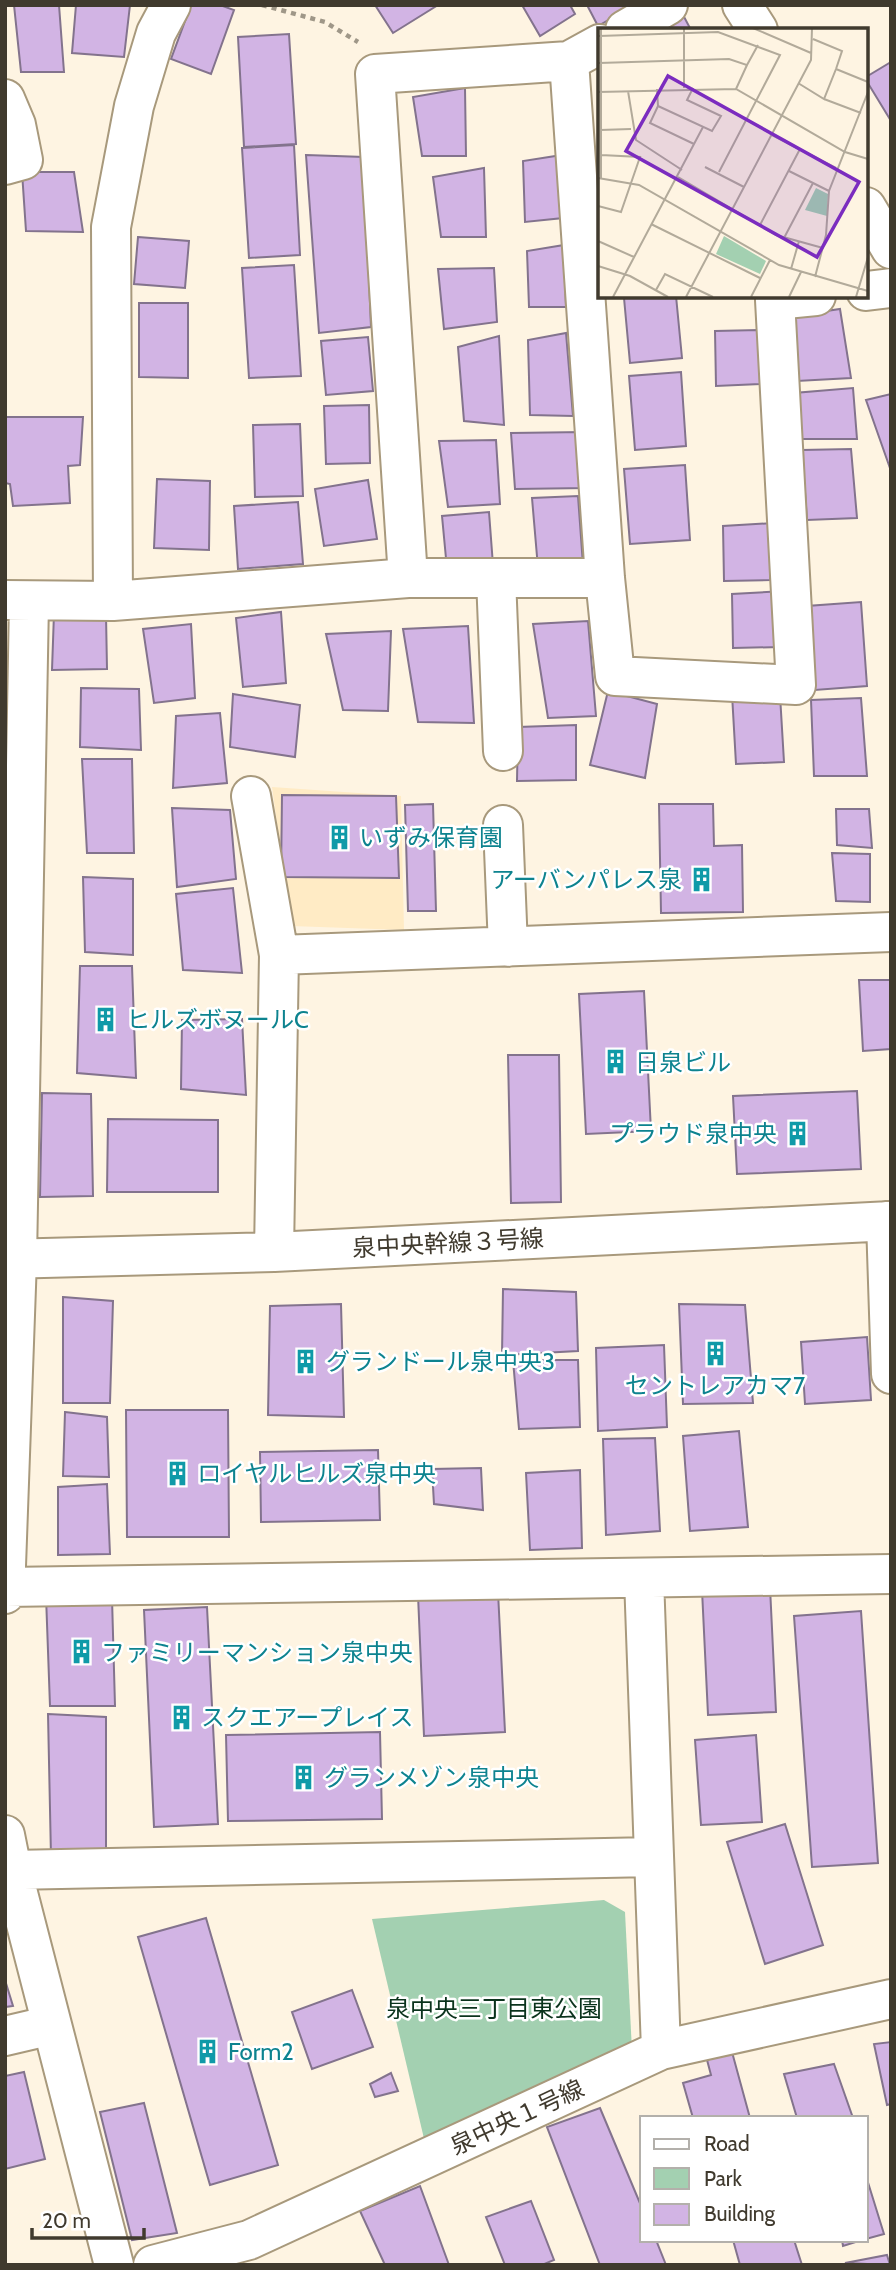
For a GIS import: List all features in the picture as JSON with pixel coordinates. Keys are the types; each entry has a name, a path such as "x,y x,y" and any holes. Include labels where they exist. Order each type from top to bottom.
{"street":[{"path":"113,601 111,227 134,106 156,33 171,5"},
{"path":"628,28 668,5"},
{"path":"743,5 757,28"},
{"path":"408,578 375,74 585,52 605,578 615,676 796,685 775,300 796,298"},
{"path":"5,99 16,125 23,160 5,165"},
{"path":"875,206 891,249"},
{"path":"868,291 891,288"},
{"path":"5,1594 17,600 113,601 408,578 605,578"},
{"path":"496,578 503,751"},
{"path":"251,796 279,956 274,1252"},
{"path":"503,825 508,947"},
{"path":"279,956 891,932"},
{"path":"888,1221 891,1374"},
{"name":"泉中央幹線３号線","path":"11,1259 274,1252 888,1221"},
{"path":"6,1587 891,1574"},
{"path":"644,1578 662,2050"},
{"path":"114,2265 9,1853 653,1857"},
{"name":"泉中央１号線","path":"153,2265 249,2240 662,2050 891,1999"},
{"path":"5,2036 52,2025"}],"path":[{"path":"262,5 326,22 362,45"}],"shaded area":[{"path":"272,787 401,796 404,930 291,926"}],"green space":[{"name":"泉中央三丁目東公園","path":"604,1900 625,1912 632,2051 426,2147 372,1919"}],"building":[{"path":"14,5 59,5 64,72 21,72"},
{"path":"76,5 130,5 124,57 72,53"},
{"path":"191,5 220,5 234,10 211,74 171,59"},
{"path":"375,5 438,5 393,33"},
{"path":"522,5 570,5 575,14 540,36"},
{"path":"587,5 634,5 598,26"},
{"path":"682,13 690,28 655,28"},
{"path":"289,34 296,144 244,147 238,37"},
{"path":"891,62 891,121 868,83 868,76"},
{"path":"465,88 466,156 422,156 413,97"},
{"path":"294,145 300,255 249,258 242,148"},
{"path":"306,155 364,157 371,327 319,333"},
{"path":"562,155 563,218 525,222 523,161"},
{"path":"484,168 486,237 441,237 433,177"},
{"path":"22,172 74,172 83,232 26,231"},
{"path":"138,237 189,241 185,288 134,284"},
{"path":"564,245 566,307 529,307 527,251"},
{"path":"294,265 301,376 249,378 242,268"},
{"path":"494,268 497,322 444,329 438,269"},
{"path":"624,298 676,298 682,358 630,363"},
{"path":"139,303 188,303 188,378 139,377"},
{"path":"840,309 851,378 797,381 793,316"},
{"path":"759,330 760,384 716,386 715,331"},
{"path":"566,333 573,416 530,415 528,340"},
{"path":"499,336 504,425 464,421 458,347"},
{"path":"368,337 373,391 326,395 321,341"},
{"path":"681,372 686,446 635,450 629,376"},
{"path":"853,388 857,439 798,439 794,393"},
{"path":"891,394 891,471 866,400"},
{"path":"369,405 370,463 326,464 324,406"},
{"path":"5,417 83,417 80,465 68,466 70,503 13,506 10,484 5,483"},
{"path":"300,424 303,496 255,497 253,425"},
{"path":"584,432 587,488 515,489 511,433"},
{"path":"496,440 500,504 448,507 439,441"},
{"path":"851,449 857,518 807,520 802,450"},
{"path":"685,465 690,540 630,544 624,469"},
{"path":"157,479 210,481 209,550 154,548"},
{"path":"368,480 377,539 324,546 315,489"},
{"path":"578,496 583,565 538,568 532,498"},
{"path":"298,502 303,564 238,569 234,506"},
{"path":"489,512 493,565 447,569 442,516"},
{"path":"774,523 770,580 724,581 723,526"},
{"path":"784,591 780,647 733,648 732,594"},
{"path":"861,602 867,686 815,690 807,606"},
{"path":"281,612 286,683 243,687 236,618"},
{"path":"54,613 106,615 107,669 52,670"},
{"path":"588,621 596,716 548,718 533,624"},
{"path":"191,624 195,698 154,703 143,629"},
{"path":"468,626 474,723 418,722 403,629"},
{"path":"391,631 388,711 343,710 326,634"},
{"path":"81,688 139,689 141,750 80,747"},
{"path":"608,691 657,704 645,778 590,765"},
{"path":"233,694 300,705 295,757 230,747"},
{"path":"732,694 780,695 784,762 736,764"},
{"path":"861,698 867,776 814,776 811,700"},
{"path":"220,713 227,783 173,788 176,716"},
{"path":"576,725 576,780 517,781 518,727"},
{"path":"82,759 132,759 134,853 87,853"},
{"name":"いずみ保育園","path":"282,795 396,796 399,878 281,877"},
{"path":"433,804 436,911 408,911 405,805"},
{"name":"アーバンパレス泉","path":"659,804 713,804 714,846 742,845 743,912 661,913"},
{"path":"172,808 230,810 236,879 177,887"},
{"path":"836,809 869,809 872,848 837,845"},
{"path":"832,853 870,854 870,902 836,901"},
{"path":"83,877 133,879 133,955 85,952"},
{"path":"233,888 242,973 183,970 176,894"},
{"name":"ヒルズボヌールC","path":"80,966 132,966 136,1078 77,1073"},
{"path":"859,980 891,980 891,1049 863,1051"},
{"name":"日泉ビル","path":"644,991 651,1131 586,1134 579,994"},
{"path":"242,1019 246,1095 181,1089 182,1020"},
{"path":"508,1055 559,1055 561,1202 511,1203"},
{"name":"プラウド泉中央","path":"857,1091 861,1169 737,1174 733,1096"},
{"path":"42,1093 91,1094 93,1196 40,1197"},
{"path":"108,1119 218,1120 218,1192 107,1192"},
{"path":"503,1289 576,1292 578,1351 502,1355"},
{"path":"63,1297 113,1301 110,1403 63,1403"},
{"name":"グランドール泉中央3","path":"341,1304 344,1417 268,1415 270,1306"},
{"name":"セントレアカマ7","path":"679,1304 745,1305 753,1403 683,1404"},
{"path":"867,1337 871,1400 805,1404 801,1342"},
{"path":"664,1345 667,1427 598,1431 596,1348"},
{"path":"513,1360 578,1360 580,1427 519,1429"},
{"name":"ロイヤルヒルズ泉中央","path":"126,1410 228,1410 229,1537 127,1537"},
{"path":"65,1412 107,1417 109,1477 63,1476"},
{"path":"739,1431 748,1527 690,1531 683,1436"},
{"path":"655,1438 660,1531 606,1535 603,1439"},
{"path":"378,1450 380,1520 261,1522 260,1452"},
{"path":"481,1468 483,1510 434,1504 432,1469"},
{"path":"580,1470 582,1548 530,1550 526,1473"},
{"path":"107,1484 110,1554 58,1555 58,1487"},
{"path":"770,1587 776,1712 708,1715 702,1590"},
{"path":"498,1592 505,1732 424,1736 418,1595"},
{"name":"ファミリーマンション泉中央","path":"46,1596 112,1598 115,1706 50,1706"},
{"name":"スクエアープレイス","path":"207,1607 218,1824 154,1827 144,1610"},
{"path":"861,1611 878,1863 812,1867 794,1616"},
{"path":"48,1714 106,1717 106,1856 51,1857"},
{"name":"グランメゾン泉中央","path":"380,1732 382,1819 228,1821 226,1735"},
{"path":"756,1735 762,1822 701,1825 695,1740"},
{"path":"785,1824 823,1945 765,1964 727,1842"},
{"name":"Form2","path":"206,1918 278,2165 210,2185 138,1937"},
{"path":"5,1980 13,2006 5,2007"},
{"path":"352,1990 373,2047 312,2069 292,2012"},
{"path":"891,2042 891,2104 887,2105 874,2044"},
{"path":"732,2052 749,2116 692,2116 683,2083 711,2075 706,2056"},
{"path":"834,2064 852,2116 796,2116 784,2074"},
{"path":"24,2072 45,2159 5,2169 5,2076"},
{"path":"391,2073 398,2091 375,2097 370,2084"},
{"path":"144,2103 177,2233 132,2240 100,2112"},
{"path":"600,2108 640,2203 640,2242 657,2242 666,2265 600,2265 547,2127"},
{"path":"868,2182 884,2234 868,2238"},
{"path":"420,2186 449,2265 385,2265 360,2211"},
{"path":"531,2201 554,2260 542,2265 505,2265 486,2217"},
{"path":"734,2242 795,2242 802,2265 740,2265"},
{"path":"887,2255 890,2265 845,2263"}],"place":[{"name":"いずみ保育園","path":"339,837"},
{"name":"アーバンパレス泉","path":"702,879"},
{"name":"ヒルズボヌールC","path":"106,1019"},
{"name":"日泉ビル","path":"615,1062"},
{"name":"プラウド泉中央","path":"797,1133"},
{"name":"セントレアカマ7","path":"715,1354"},
{"name":"グランドール泉中央3","path":"306,1361"},
{"name":"ロイヤルヒルズ泉中央","path":"177,1473"},
{"name":"ファミリーマンション泉中央","path":"81,1652"},
{"name":"スクエアープレイス","path":"181,1717"},
{"name":"グランメゾン泉中央","path":"304,1777"},
{"name":"Form2","path":"208,2051"}]}
